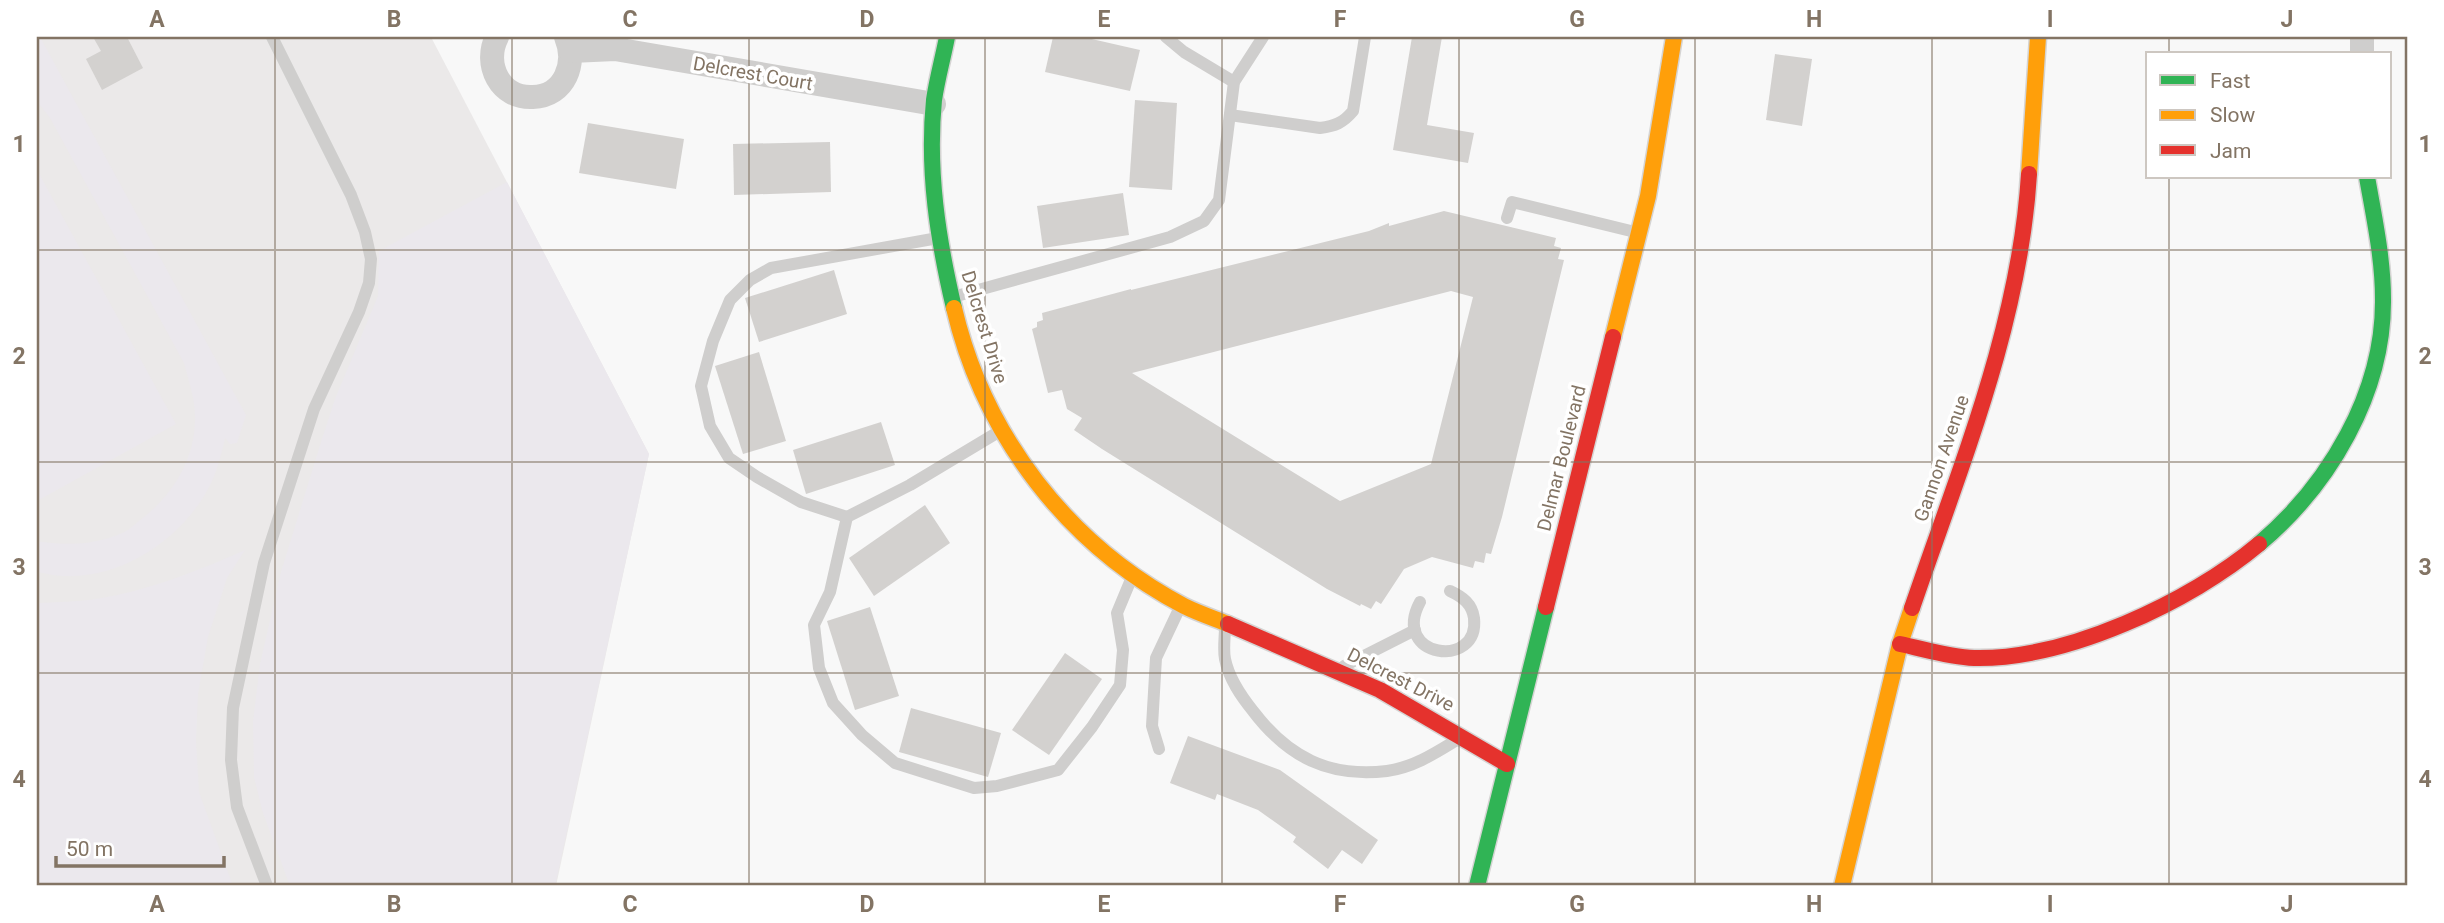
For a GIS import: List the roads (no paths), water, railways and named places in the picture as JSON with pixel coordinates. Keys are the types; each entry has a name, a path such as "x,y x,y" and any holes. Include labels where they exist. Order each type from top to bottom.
{"street":[{"name":"Delcrest Court","path":"497,37 491,57 493,70 499,82 509,91 521,96 534,97 558,88 570,65 568,44 934,104"},
{"name":"Delcrest Drive","path":"947,37 934,104 933,165 939,238 952,298 966,349 1000,431 1051,502 1108,554 1181,605 1337,669 1410,704 1507,764"},
{"name":"Delmar Boulevard","path":"1477,886 1639,233 1658,144 1674,37"},
{"name":"Gannon Avenue","path":"1842,886 1900,644 1984,398 2011,299 2028,198 2038,37"},
{"path":"1900,644 1974,658 2052,648 2156,610 2225,571 2268,540 2319,485 2342,445 2361,406 2380,339 2384,305 2381,265 2367,178"}],"lane":[{"path":"267,886 237,807 232,760 233,708 264,564 314,409 359,312 369,283 371,258 365,232 351,195 272,37"},
{"path":"1166,37 1184,52 1234,82"},
{"path":"952,298 1170,237 1204,221 1219,200 1234,82 1263,37"},
{"path":"1230,115 1320,128 1335,126 1345,121 1353,111 1365,37"},
{"path":"1507,218 1512,202 1639,233"},
{"path":"939,238 771,268 750,280 730,300 713,341 701,386 710,426 729,458 757,477 801,502 847,517 910,485 1000,431"},
{"path":"847,517 830,592 814,625 819,668 833,703 862,735 895,763 974,788 997,786 1058,770 1092,727 1121,685 1123,650 1117,613 1133,573"},
{"path":"1420,602 1416,611 1415,630 1427,647 1436,652 1457,650 1472,635 1473,614 1470,605 1463,598 1450,591"},
{"path":"1159,749 1153,726 1156,658 1181,605"},
{"path":"1225,623 1225,659 1238,691 1268,732 1301,758 1332,769 1361,773 1390,770 1420,762 1464,736"},
{"path":"1337,669 1415,630"}]}
